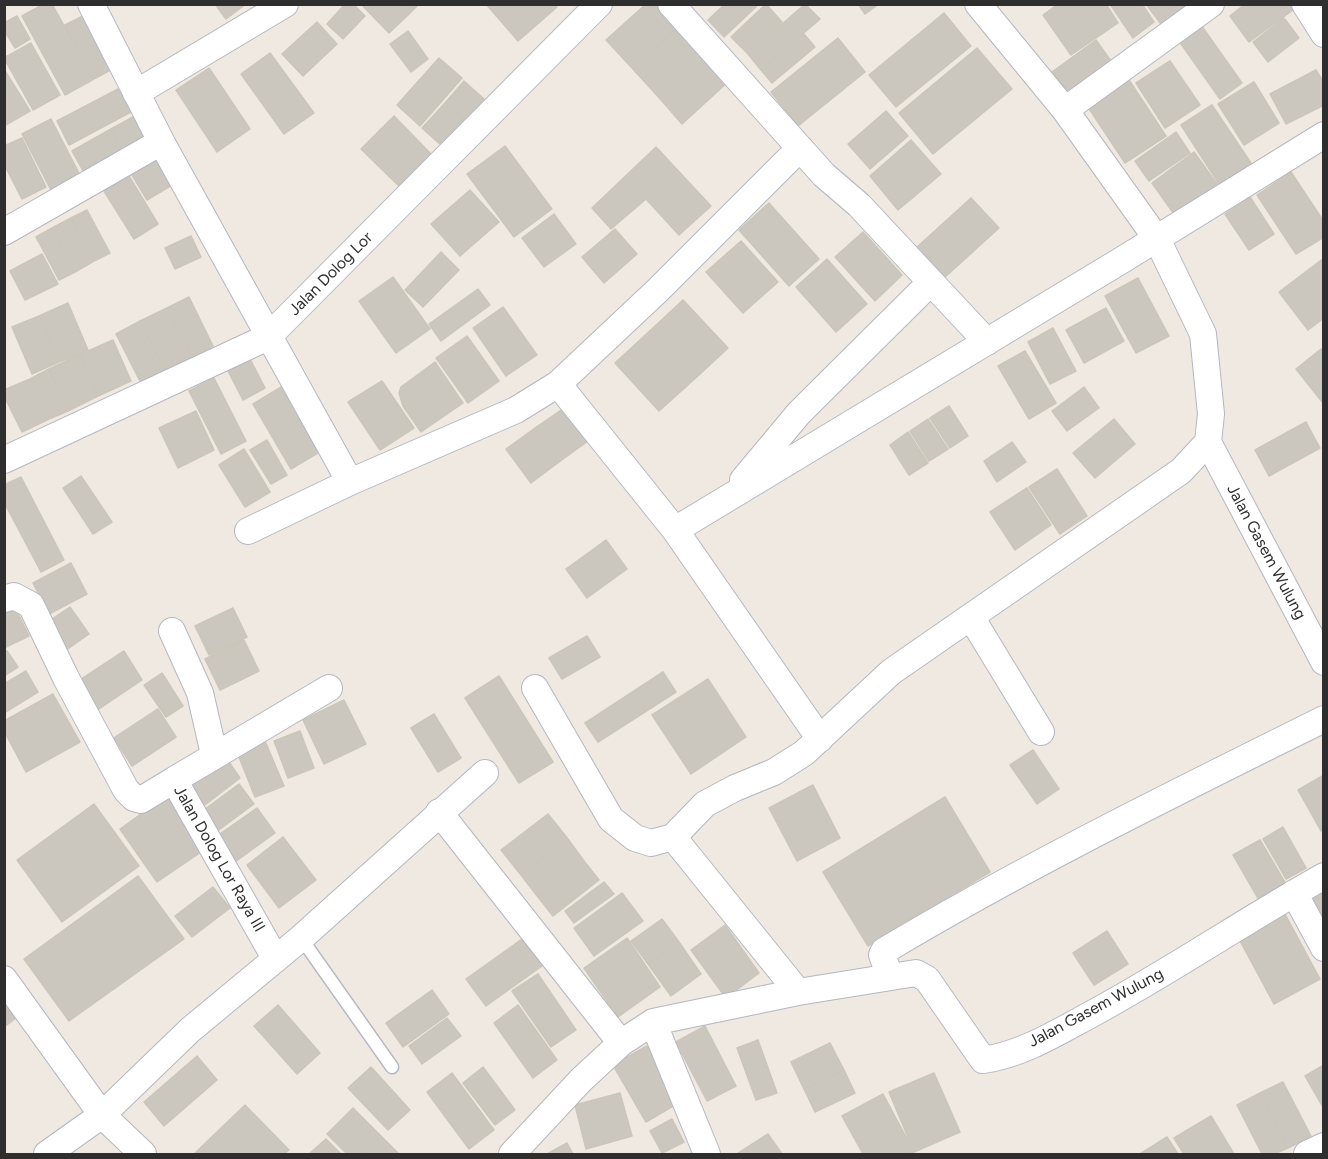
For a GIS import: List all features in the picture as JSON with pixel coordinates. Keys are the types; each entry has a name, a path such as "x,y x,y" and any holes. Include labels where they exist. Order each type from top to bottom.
{"street":[{"path":"91,4 163,145 350,482"},
{"path":"136,93 285,4"},
{"name":"Jalan Dolog Lor","path":"4,460 268,336 599,4"},
{"path":"672,4 824,175 859,205 987,342"},
{"path":"535,688 611,819 635,838 651,843 673,837 705,804 735,788 774,772 804,753 891,672 1181,471 1208,442 1211,414 1203,334 1157,239 1065,110 978,4"},
{"path":"1065,110 1211,4"},
{"path":"1305,4 1323,34"},
{"path":"675,530 1157,239 1323,135"},
{"path":"4,232 154,146 163,145"},
{"path":"248,531 350,482 516,410 558,384 658,291 800,148"},
{"path":"731,495 799,413 931,282"},
{"path":"558,384 675,530 820,739"},
{"name":"Jalan Gasem Wulung","path":"1208,442 1323,662"},
{"name":"Jalan Dolog Lor Raya III","path":"4,599 14,596 31,605 66,678 126,790 134,798 141,800 174,780 275,958"},
{"path":"971,617 1041,732"},
{"path":"172,632 200,693 214,754"},
{"path":"174,780 214,754 329,688"},
{"path":"890,976 882,955 884,951 944,914 1117,821 1323,719"},
{"path":"47,1155 102,1115 190,1030 300,938 484,773"},
{"path":"439,812 621,1043"},
{"path":"673,837 798,992"},
{"name":"Jalan Gasem Wulung","path":"512,1155 581,1080 621,1043 653,1022 798,992 916,973 927,979 983,1060 998,1058 1050,1037 1136,990 1323,876"},
{"path":"1294,892 1323,948"},
{"path":"4,979 102,1115 143,1155"},
{"path":"653,1022 707,1155"},
{"path":"1307,1155 1323,1146"}],"lane":[{"path":"300,938 392,1067"}],"building":[{"path":"44,4 52,4 94,79 65,95 22,16"},
{"path":"215,4 246,4 226,19"},
{"path":"345,4 353,4 365,16 343,39 327,24"},
{"path":"361,4 399,4 408,15 389,33"},
{"path":"399,4 419,4 408,15"},
{"path":"486,4 555,4 557,7 518,41"},
{"path":"646,4 662,4 681,25 632,68 606,40"},
{"path":"725,4 759,4 724,37 708,20"},
{"path":"766,4 782,22 748,54 731,37"},
{"path":"805,4 820,19 761,70 748,54"},
{"path":"858,4 879,4 865,14"},
{"path":"1058,4 1106,4 1118,23 1071,55 1043,15"},
{"path":"1110,4 1142,4 1154,22 1133,38"},
{"path":"1146,4 1188,4 1161,24"},
{"path":"1245,4 1289,4 1293,10 1249,42 1230,16"},
{"path":"89,13 116,67 94,79 65,25"},
{"path":"944,13 971,46 896,107 869,75"},
{"path":"17,16 30,39 15,48 4,30 4,23"},
{"path":"1284,18 1299,38 1268,62 1253,42"},
{"path":"317,22 337,44 303,76 282,54"},
{"path":"681,25 710,58 662,101 632,68"},
{"path":"1201,25 1242,83 1220,99 1179,41"},
{"path":"408,31 428,59 411,72 390,44"},
{"path":"804,34 815,47 772,83 761,70"},
{"path":"838,38 865,72 798,126 771,92"},
{"path":"1096,40 1111,61 1067,92 1052,72"},
{"path":"31,43 60,95 33,110 4,58"},
{"path":"977,48 1012,89 933,154 899,113"},
{"path":"270,53 314,113 284,134 241,74"},
{"path":"439,58 462,78 420,126 397,105"},
{"path":"710,58 730,80 682,124 662,101"},
{"path":"1170,61 1200,105 1165,128 1136,83"},
{"path":"209,68 250,129 217,152 176,90"},
{"path":"4,69 30,111 4,126"},
{"path":"1316,70 1324,83 1324,105 1286,124 1270,94"},
{"path":"1129,80 1166,136 1125,163 1088,107"},
{"path":"464,81 484,99 465,121 445,103"},
{"path":"1254,82 1279,123 1244,145 1218,104"},
{"path":"118,89 131,112 69,145 57,121"},
{"path":"445,103 465,121 442,146 422,128"},
{"path":"1212,105 1251,163 1219,184 1181,125"},
{"path":"886,111 908,136 870,169 848,144"},
{"path":"394,116 433,156 401,188 361,149"},
{"path":"133,117 147,143 125,156 111,129"},
{"path":"51,119 82,179 53,194 22,134"},
{"path":"111,129 125,156 87,178 72,151"},
{"path":"1176,132 1190,153 1149,181 1135,161"},
{"path":"22,138 46,187 22,199 4,164 4,146"},
{"path":"911,140 941,174 898,210 870,176"},
{"path":"505,146 552,209 514,237 467,174"},
{"path":"656,147 711,206 679,235 646,199 611,229 592,208"},
{"path":"159,150 177,182 147,200 128,168"},
{"path":"1194,152 1217,184 1174,214 1152,183"},
{"path":"1291,172 1324,222 1324,237 1296,254 1257,195"},
{"path":"129,176 158,224 134,239 104,191"},
{"path":"470,190 499,222 460,256 431,224"},
{"path":"1250,197 1274,234 1249,250 1225,214"},
{"path":"971,198 999,228 944,278 916,248"},
{"path":"769,203 819,259 789,286 739,230"},
{"path":"87,210 110,253 94,261 71,218"},
{"path":"554,214 576,244 544,267 522,238"},
{"path":"71,218 94,261 75,272 52,228"},
{"path":"52,228 75,272 59,280 36,237"},
{"path":"615,229 637,254 604,283 582,257"},
{"path":"863,232 902,275 875,301 835,257"},
{"path":"191,236 201,257 175,269 165,248"},
{"path":"741,241 778,282 743,313 706,272"},
{"path":"441,252 459,270 423,307 405,290"},
{"path":"42,254 58,284 25,300 10,271"},
{"path":"1324,258 1324,318 1308,330 1279,292"},
{"path":"827,259 867,304 836,332 796,287"},
{"path":"393,277 430,329 396,353 359,301"},
{"path":"1138,278 1169,336 1136,353 1105,296"},
{"path":"478,289 490,305 441,341 429,324"},
{"path":"189,297 213,346 192,357 167,308"},
{"path":"683,300 728,348 699,375 654,327"},
{"path":"68,303 88,350 59,362 39,316"},
{"path":"503,307 537,355 506,376 473,328"},
{"path":"167,308 192,357 165,370 140,321"},
{"path":"1106,308 1124,341 1084,363 1066,330"},
{"path":"39,316 59,362 32,374 12,327"},
{"path":"140,321 165,370 141,383 116,334"},
{"path":"654,327 699,375 659,411 615,363"},
{"path":"1053,328 1076,371 1050,384 1028,342"},
{"path":"467,336 499,381 468,403 436,358"},
{"path":"113,340 131,381 98,396 79,355"},
{"path":"1321,349 1324,353 1323,403 1296,369"},
{"path":"1025,351 1056,403 1029,419 998,366"},
{"path":"79,355 98,396 68,411 49,369"},
{"path":"250,359 265,388 243,400 228,371"},
{"path":"435,362 463,403 421,432 403,406 399,393 401,387"},
{"path":"49,369 68,411 49,419 30,379"},
{"path":"214,378 246,441 221,454 189,391"},
{"path":"30,379 49,419 22,432 4,396 4,390"},
{"path":"382,381 414,428 380,450 348,402"},
{"path":"283,386 321,451 291,469 253,404"},
{"path":"1084,387 1099,408 1067,431 1052,411"},
{"path":"949,406 968,436 950,448 930,418"},
{"path":"564,408 588,441 559,462 535,428"},
{"path":"196,411 214,450 178,468 159,428"},
{"path":"928,419 948,449 929,461 910,431"},
{"path":"1114,419 1135,444 1095,478 1073,453"},
{"path":"1306,422 1320,448 1269,476 1255,450"},
{"path":"535,428 559,462 531,483 506,449"},
{"path":"908,432 928,463 909,475 890,445"},
{"path":"267,440 287,475 271,484 250,450"},
{"path":"1012,442 1026,462 997,482 984,461"},
{"path":"244,449 270,492 245,507 219,465"},
{"path":"1057,469 1087,516 1060,534 1029,487"},
{"path":"81,476 112,522 93,534 63,488"},
{"path":"21,477 64,560 41,572 4,502 4,485"},
{"path":"1027,488 1051,525 1015,550 990,512"},
{"path":"606,540 627,569 587,598 566,569"},
{"path":"71,563 87,594 49,614 33,583"},
{"path":"13,603 29,636 4,648 4,607"},
{"path":"70,607 89,634 62,653 43,625"},
{"path":"233,608 247,637 209,655 195,626"},
{"path":"587,636 600,657 562,679 549,658"},
{"path":"244,640 259,671 220,690 205,659"},
{"path":"7,651 18,667 4,676 4,652"},
{"path":"124,651 142,680 96,711 77,682"},
{"path":"26,671 38,692 4,713 4,684"},
{"path":"663,672 676,692 598,742 585,723"},
{"path":"162,673 183,706 166,717 144,685"},
{"path":"499,676 553,762 519,783 465,698"},
{"path":"708,679 746,737 691,774 652,715"},
{"path":"53,694 80,742 26,772 4,731 4,721"},
{"path":"344,700 366,744 324,764 303,720"},
{"path":"158,709 176,737 132,766 114,738"},
{"path":"434,714 461,758 438,772 411,728"},
{"path":"300,731 314,768 288,778 274,741"},
{"path":"265,741 284,786 255,797 237,752"},
{"path":"1033,750 1059,789 1037,804 1010,765"},
{"path":"224,755 240,778 201,808 184,784"},
{"path":"1324,775 1324,829 1321,831 1298,790"},
{"path":"239,784 254,804 216,832 201,812"},
{"path":"813,785 840,838 797,861 769,808"},
{"path":"166,796 204,850 157,882 120,829"},
{"path":"945,797 990,872 868,946 823,872"},
{"path":"94,804 139,866 62,922 17,860"},
{"path":"257,808 275,833 235,862 217,836"},
{"path":"548,814 568,839 521,875 501,850"},
{"path":"1283,827 1306,868 1286,879 1263,839"},
{"path":"283,837 316,880 279,908 247,865"},
{"path":"568,839 584,861 538,897 521,875"},
{"path":"1260,840 1287,886 1260,902 1233,855"},
{"path":"584,861 599,880 553,916 538,897"},
{"path":"138,876 184,939 69,1021 24,959"},
{"path":"604,882 614,894 574,923 565,911"},
{"path":"213,887 230,908 192,937 175,916"},
{"path":"1321,891 1324,895 1324,938 1303,901"},
{"path":"622,893 643,921 594,956 574,928"},
{"path":"1285,914 1320,979 1274,1004 1239,939"},
{"path":"662,919 679,942 648,964 631,941"},
{"path":"725,925 759,973 726,998 691,950"},
{"path":"1107,931 1128,964 1094,985 1073,953"},
{"path":"529,934 549,961 486,1006 466,979"},
{"path":"627,938 660,987 618,1017 584,968"},
{"path":"679,942 701,974 671,996 648,964"},
{"path":"538,974 576,1030 551,1047 512,991"},
{"path":"432,990 449,1014 403,1047 386,1023"},
{"path":"4,1004 16,1018 4,1027"},
{"path":"278,1005 320,1053 297,1074 254,1026"},
{"path":"518,1005 557,1060 533,1078 494,1023"},
{"path":"447,1018 461,1036 422,1064 409,1046"},
{"path":"705,1026 736,1086 707,1101 676,1042"},
{"path":"758,1040 777,1093 756,1100 737,1048"},
{"path":"830,1043 844,1070 804,1089 791,1062"},
{"path":"647,1046 680,1102 646,1122 613,1065"},
{"path":"197,1056 217,1080 164,1126 144,1102"},
{"path":"1324,1065 1324,1109 1305,1076"},
{"path":"371,1067 410,1110 388,1130 348,1088"},
{"path":"483,1067 515,1110 495,1125 463,1083"},
{"path":"844,1070 855,1093 815,1112 804,1089"},
{"path":"452,1073 494,1130 469,1149 427,1092"},
{"path":"934,1073 960,1132 914,1152 889,1092"},
{"path":"1283,1082 1311,1136 1288,1148 1260,1093"},
{"path":"620,1093 632,1136 586,1149 575,1105"},
{"path":"1260,1093 1288,1148 1274,1154 1262,1154 1237,1105"},
{"path":"883,1094 914,1152 909,1154 863,1154 842,1116"},
{"path":"245,1105 289,1150 284,1154 194,1154"},
{"path":"353,1108 380,1135 360,1154 347,1154 327,1134"},
{"path":"1211,1116 1234,1154 1184,1154 1174,1138"},
{"path":"672,1119 684,1142 662,1153 650,1131"},
{"path":"768,1134 782,1154 737,1154"},
{"path":"380,1135 399,1154 360,1154"},
{"path":"1167,1137 1178,1154 1140,1154"},
{"path":"326,1139 341,1154 309,1154"},
{"path":"567,1143 573,1154 547,1154"}]}
